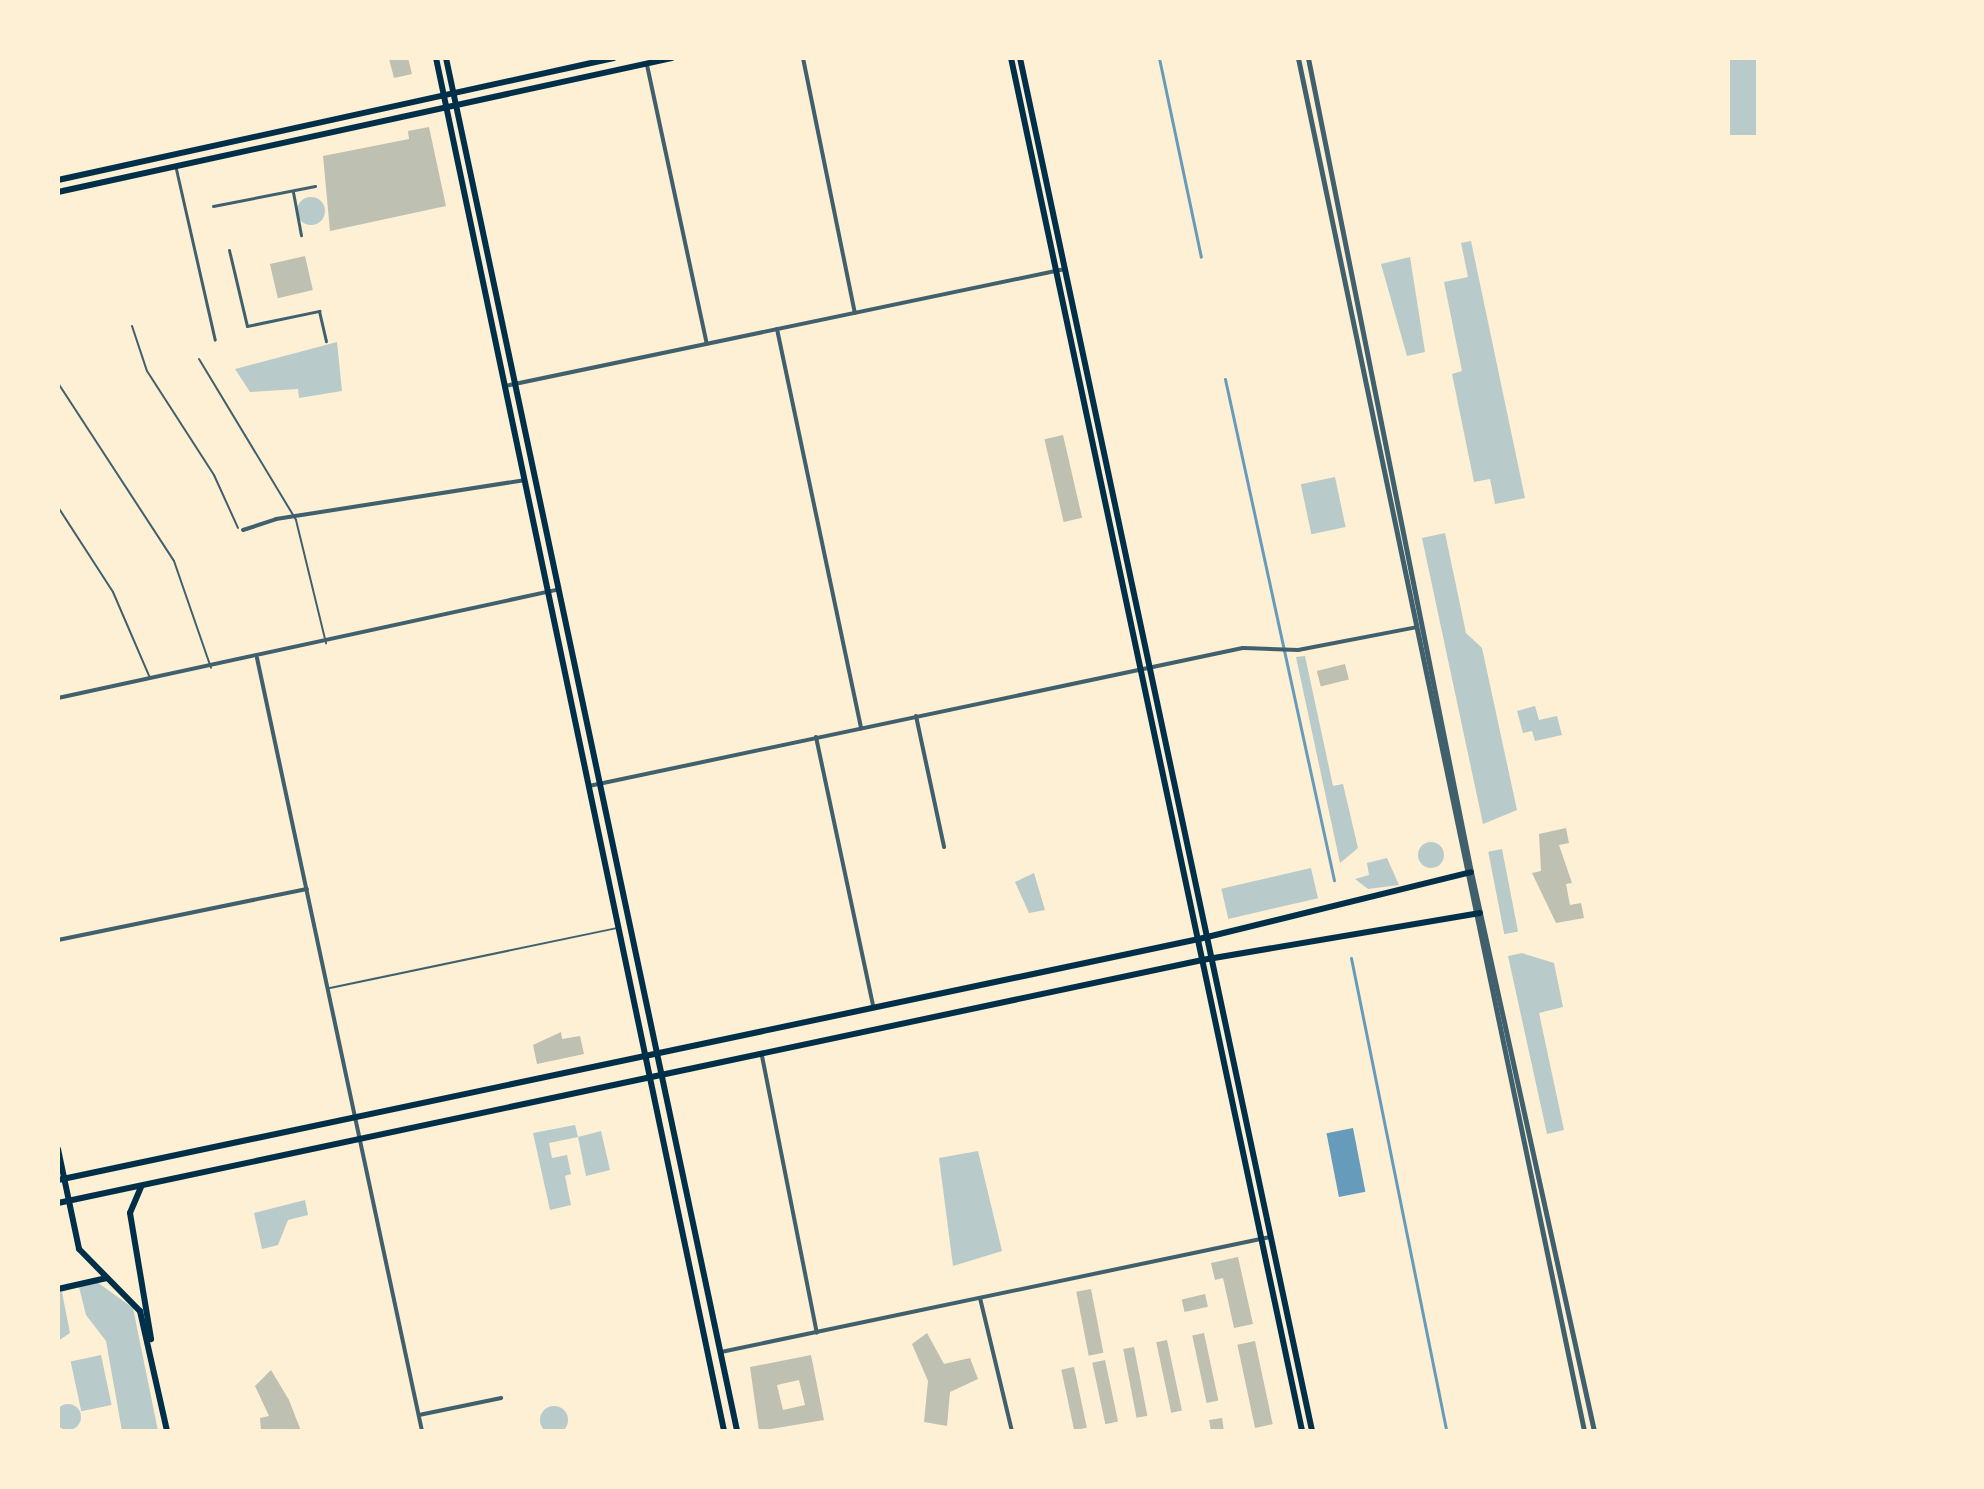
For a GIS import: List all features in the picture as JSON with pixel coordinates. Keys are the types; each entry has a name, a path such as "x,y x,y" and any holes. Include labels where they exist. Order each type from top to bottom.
{"main road":[{"path":"436,58 593,785 662,1077 737,1431"},
{"path":"446,58 524,480 552,591"},
{"path":"58,178 614,58"},
{"path":"60,192 672,58"},
{"path":"1011,58 1056,271 1213,963 1312,1431"},
{"path":"1020,58 1202,960 1302,1431"},
{"path":"593,785 619,928 724,1431"},
{"path":"61,1179 1199,939 1206,932 1467,873"},
{"path":"58,1203 762,1056 1202,960 1213,963 1480,913"},
{"path":"58,1149 61,1179 69,1200 79,1249 140,1311 153,1355"},
{"path":"141,1187 130,1213 167,1431"},
{"path":"58,1289 107,1278"}],"street":[{"path":"803,58 855,313"},
{"path":"1298,58 1467,873 1480,913 1594,1431"},
{"path":"1308,58 1467,873 1472,914 1584,1431"},
{"path":"646,63 707,344"},
{"path":"175,165 215,340"},
{"path":"213,206 315,186"},
{"path":"292,190 301,235"},
{"path":"229,250 247,326 319,311 326,341"},
{"path":"509,386 1065,269"},
{"path":"777,329 861,728"},
{"path":"240,529 524,480"},
{"path":"58,698 211,668 552,591"},
{"path":"593,785 1145,667 1266,648 1298,650 1417,627"},
{"path":"257,658 422,1431"},
{"path":"916,716 944,847"},
{"path":"816,737 873,1006"},
{"path":"58,940 307,889"},
{"path":"762,1056 817,1333"},
{"path":"719,1352 1270,1237"},
{"path":"980,1298 1012,1431"},
{"path":"419,1415 501,1398"}],"lane":[{"path":"58,178 60,192"},
{"path":"132,326 147,371 214,475 240,529"},
{"path":"199,359 296,520 326,643"},
{"path":"58,383 174,561 211,668"},
{"path":"58,507 113,592 151,680"},
{"path":"329,988 619,928"}],"shaded area":[{"path":"1730,58 1756,58 1756,135 1730,135"},
{"path":"311,197 321,201 325,211 321,221 311,225 301,221 297,211 301,201"},
{"path":"1471,241 1525,498 1495,504 1490,479 1474,482 1452,374 1462,371 1444,282 1468,277 1461,243"},
{"path":"1410,257 1425,352 1407,356 1381,264"},
{"path":"337,342 342,391 299,398 298,389 250,392 235,369"},
{"path":"1335,477 1346,527 1311,534 1301,484"},
{"path":"1445,533 1466,633 1482,648 1517,810 1483,824 1422,538"},
{"path":"1305,656 1333,786 1343,784 1358,848 1340,863 1296,657"},
{"path":"1535,706 1539,720 1557,716 1562,735 1535,741 1532,731 1523,733 1517,711"},
{"path":"1431,842 1440,846 1444,855 1440,864 1431,868 1422,864 1418,855 1422,846"},
{"path":"1502,849 1518,931 1504,934 1488,852"},
{"path":"1387,858 1399,885 1368,889 1355,879 1369,875 1367,863"},
{"path":"1311,868 1318,898 1228,919 1221,889"},
{"path":"1034,873 1045,910 1029,913 1015,882"},
{"path":"1522,953 1554,963 1563,1007 1539,1013 1564,1130 1547,1134 1508,956"},
{"path":"575,1125 578,1137 549,1143 552,1158 567,1155 571,1174 565,1176 571,1205 550,1210 533,1133"},
{"path":"601,1131 610,1170 586,1176 578,1137"},
{"path":"978,1151 1002,1251 953,1266 939,1158"},
{"path":"305,1200 308,1215 288,1220 278,1245 262,1249 254,1213"},
{"path":"97,1282 133,1308 158,1431 122,1431 106,1341 86,1315 79,1287 62,1292 70,1333 58,1341 58,1292"},
{"path":"101,1355 112,1405 81,1411 71,1361"},
{"path":"68,1404 77,1408 81,1417 77,1426 68,1430 59,1426 55,1417 59,1408"},
{"path":"554,1406 564,1410 568,1420 564,1430 554,1434 544,1430 540,1420 544,1410"}],"water":[{"path":"1353,1128 1365,1192 1339,1197 1326,1133"}],"building":[{"path":"408,58 412,74 394,78 389,59"},
{"path":"429,127 446,206 330,231 323,156 409,139 408,131"},
{"path":"305,256 313,290 278,298 270,264"},
{"path":"1063,435 1082,518 1064,522 1044,439"},
{"path":"1345,664 1349,680 1321,687 1317,671"},
{"path":"1566,828 1569,843 1559,845 1572,883 1566,884 1570,905 1581,903 1584,918 1556,923 1532,873 1541,871 1539,834"},
{"path":"561,1032 562,1039 580,1036 584,1054 537,1064 533,1045"},
{"path":"1238,1257 1253,1324 1234,1328 1223,1278 1215,1280 1211,1263"},
{"path":"1091,1289 1103,1353 1089,1356 1076,1292"},
{"path":"1205,1294 1208,1307 1185,1312 1182,1299"},
{"path":"927,1333 944,1364 970,1358 978,1379 950,1392 947,1426 924,1422 928,1381 912,1344"},
{"path":"1204,1333 1218,1400 1207,1403 1192,1335"},
{"path":"1167,1340 1182,1410 1171,1413 1156,1342"},
{"path":"1255,1341 1273,1424 1255,1428 1237,1345"},
{"path":"1134,1347 1147,1416 1137,1418 1123,1349"},
{"path":"811,1355 824,1420 759,1431 750,1367","holes":["799,1380 805,1405 783,1410 777,1385"]},
{"path":"1105,1360 1118,1422 1105,1424 1092,1363"},
{"path":"1074,1367 1087,1428 1074,1430 1061,1370"},
{"path":"271,1370 289,1400 301,1431 261,1431 260,1418 269,1416 255,1386"},
{"path":"1222,1418 1224,1431 1211,1431 1209,1420"}],"waterway":[{"path":"1159,58 1201,257"},
{"path":"1225,379 1334,880"},
{"path":"1351,958 1446,1431"}]}
